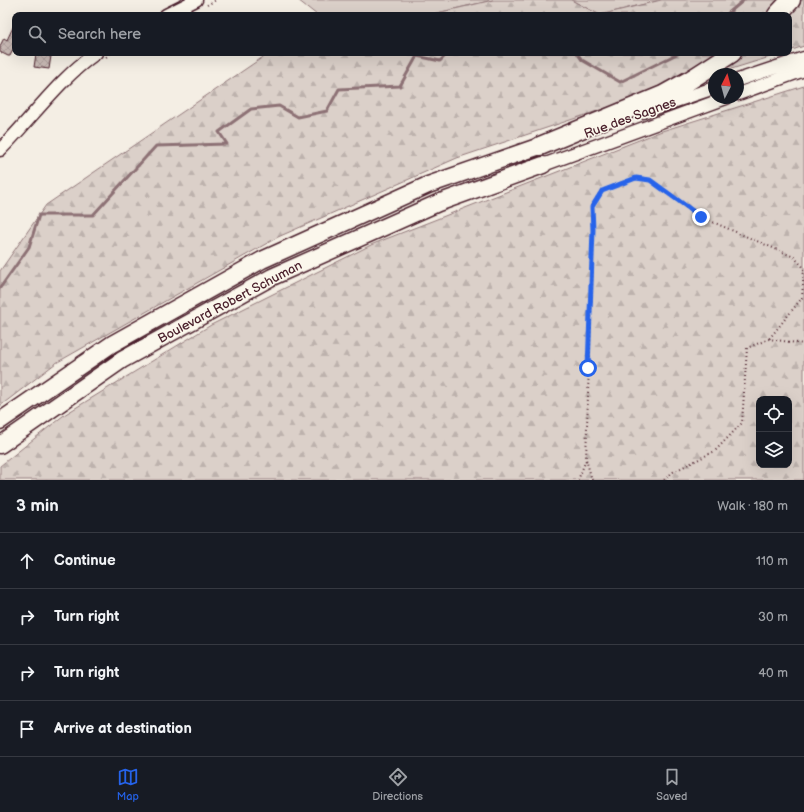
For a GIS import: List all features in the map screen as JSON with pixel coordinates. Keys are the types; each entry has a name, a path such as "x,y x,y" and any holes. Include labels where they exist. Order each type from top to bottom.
{"highway":[{"path":"780,12 791,0"},
{"path":"540,146 663,95 727,56"}],"main road":[{"name":"Boulevard Robert Schuman","path":"0,421 112,344 262,260 428,185 540,146"},
{"name":"Boulevard Robert Schuman","path":"0,445 122,360 272,277 438,203 543,165"}],"street":[{"path":"172,12 196,0"},
{"path":"0,150 59,84 80,64 92,56"},
{"path":"744,78 804,58"},
{"path":"744,92 804,70"},
{"name":"Rue des Sagnes","path":"540,146 708,90"},
{"name":"Rue des Sagnes","path":"543,165 710,104"}],"path":[{"path":"592,480 586,459 593,230 592,207 602,191 636,178 650,180 701,217 794,257 804,268 802,298 769,339 747,348 742,423 715,451 673,472 664,480"},
{"path":"769,339 804,344"},
{"path":"578,480 586,459"}],"green space":[{"path":"298,0 493,0 441,12 313,12"},
{"path":"493,0 571,0 594,12 442,12"},
{"path":"571,0 661,0 612,12 594,12"},
{"path":"661,0 804,0 804,46 792,50 792,12 612,12"},
{"path":"265,56 773,56 735,68 708,68 708,76 612,106 457,158 278,237 56,363 0,406 0,271 46,205"},
{"path":"804,86 804,480 0,480 0,466 64,415 211,325 373,244 662,131"}],"building":[{"path":"12,29 12,52 10,56 0,52 0,46 4,38 7,40"},
{"path":"36,56 51,56 49,69 34,67"}],"waterway":[{"path":"730,12 744,0"},
{"path":"0,288 29,247 39,215 93,215 156,146 227,144 219,132 251,109 279,106 298,117 327,111 339,89 400,86 417,56"},
{"path":"417,56 440,61 445,56"},
{"path":"579,56 582,60 620,82 673,56"}],"route":[{"path":"588,368 593,230 592,207 602,191 636,178 650,180 701,217"}]}
